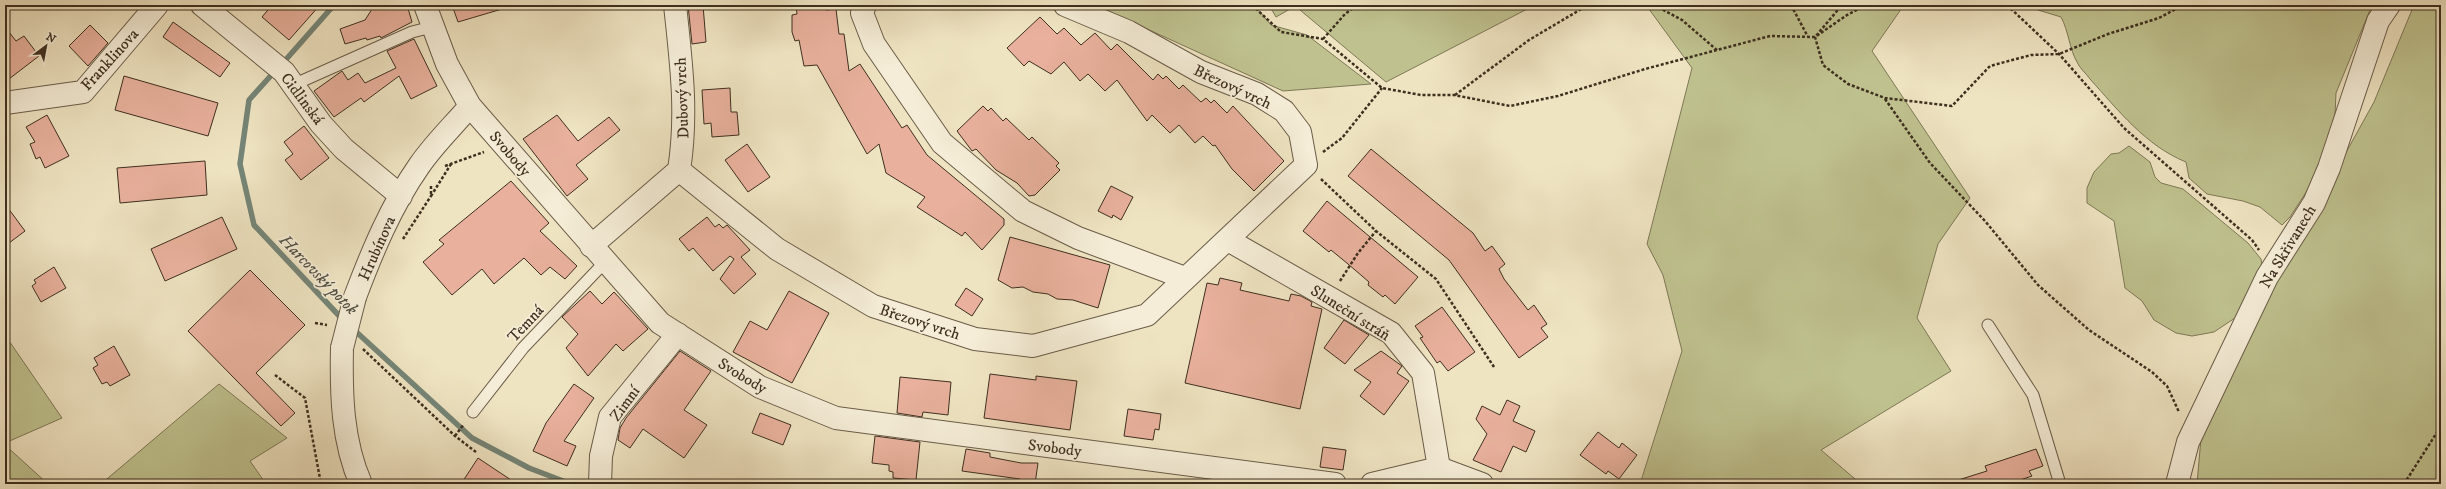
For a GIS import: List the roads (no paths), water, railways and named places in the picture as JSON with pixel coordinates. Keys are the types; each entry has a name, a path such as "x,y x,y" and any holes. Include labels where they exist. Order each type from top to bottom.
{"street":[{"name":"Franklinova","path":"5,103 83,92 157,5"},
{"name":"Cidlinská","path":"202,5 283,72 321,124 344,149 401,196"},
{"name":"Svobody","path":"425,5 447,64 470,106 605,262 660,323 760,387 836,418 1052,453 1224,478 1335,484"},
{"name":"Dubový vrch","path":"675,5 685,110 684,139 679,170"},
{"path":"865,5 862,13 874,44 942,143 1023,211 1078,238 1185,278"},
{"name":"Březový vrch","path":"679,170 777,249 873,306 975,339 1033,346 1147,315 1306,165 1300,132 1284,111 1257,94 1201,72 1129,32 1065,5"},
{"name":"Na Skřivanech","path":"2178,484 2188,442 2267,277 2314,203 2329,168 2378,21 2389,5"},
{"name":"Hrubínova","path":"361,484 348,443 343,418 355,297 386,221 401,196 425,170 470,106"},
{"path":"591,246 679,170"},
{"name":"Sluneční stráň","path":"1228,240 1391,333 1423,374 1439,468"},
{"name":"Zimní","path":"600,483 602,456 610,417 678,334"},
{"path":"1372,484 1439,468 1482,484"}],"lane":[{"path":"283,72 432,27"},
{"name":"Temná","path":"473,412 523,348 605,262"},
{"path":"1988,325 2033,395 2060,484"}],"waterway":[{"name":"Harcovský potok","path":"282,64 334,5"},
{"name":"Harcovský potok","path":"276,70 249,100 240,164 254,225 344,321"},
{"name":"Harcovský potok","path":"352,328 472,438 529,468 571,484"}]}
